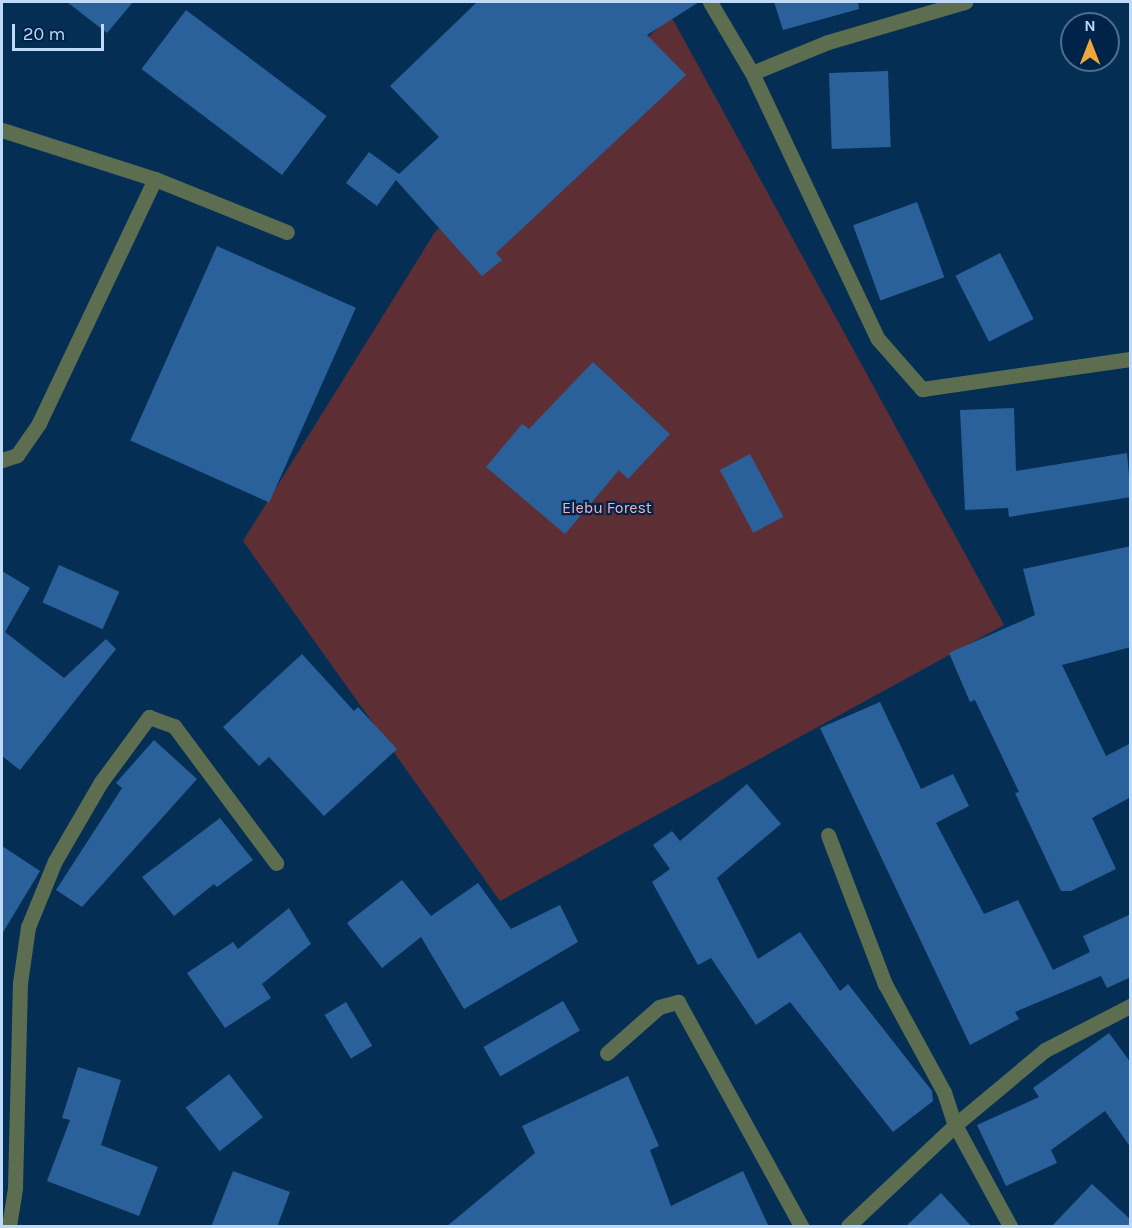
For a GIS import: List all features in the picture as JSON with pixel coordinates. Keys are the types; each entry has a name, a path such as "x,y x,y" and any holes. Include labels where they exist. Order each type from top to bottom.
{"street":[{"path":"710,2 752,73 878,339 922,390 1131,359"},
{"path":"752,73 828,42 965,2"},
{"path":"2,130 155,179 287,232"},
{"path":"2,460 17,455 39,423 155,179"},
{"path":"9,1227 15,1187 20,983 28,927 55,861 100,782 149,717 174,726 276,863"},
{"path":"828,835 885,984 944,1092 955,1125 1010,1227"},
{"path":"607,1053 659,1007 678,1002 801,1227"},
{"path":"848,1227 955,1125 1045,1050 1131,1006"}],"green space":[{"name":"Elebu Forest","path":"671,16 1004,625 500,901 243,541 435,232"}],"building":[{"path":"67,2 133,2 107,33"},
{"path":"477,2 699,2 647,35 686,75 496,253 502,260 482,276 396,180 377,206 346,183 369,152 399,174 439,137 390,86"},
{"path":"774,2 858,2 859,9 783,30"},
{"path":"186,10 327,116 282,175 141,69"},
{"path":"888,71 891,147 832,149 829,73"},
{"path":"917,202 944,277 880,300 853,225"},
{"path":"217,246 356,308 269,502 130,441"},
{"path":"1000,253 1034,319 989,342 955,276"},
{"path":"593,362 670,434 628,479 619,470 565,534 486,467 522,424 529,429"},
{"path":"1014,408 1016,471 1127,453 1131,497 1009,517 1008,508 965,510 960,410"},
{"path":"750,454 783,517 753,533 720,470"},
{"path":"1131,546 1131,647 1062,665 1106,756 1131,743 1131,797 1092,818 1116,869 1071,891 1061,891 1015,793 1019,792 975,700 970,702 949,653 1035,615 1023,569"},
{"path":"59,565 119,592 103,629 42,602"},
{"path":"2,571 30,588 5,632 64,678 106,639 116,649 20,770 2,756"},
{"path":"302,654 354,711 358,707 397,749 324,816 269,757 259,766 223,727"},
{"path":"880,702 921,789 953,774 969,806 936,823 984,914 1018,900 1053,970 1090,952 1083,936 1131,914 1131,977 1107,988 1101,976 1015,1012 1019,1019 970,1045 820,728"},
{"path":"154,740 197,779 82,907 56,890 122,788 116,783"},
{"path":"747,784 781,824 717,878 758,959 800,932 840,991 848,984 932,1091 933,1101 893,1132 790,1002 756,1025 711,958 698,965 652,882 670,869 653,845 672,831 680,841"},
{"path":"220,818 253,860 217,887 214,884 174,916 142,877"},
{"path":"2,846 40,871 2,934"},
{"path":"402,880 431,916 478,883 511,929 560,905 578,942 464,1009 421,937 382,968 347,923"},
{"path":"289,908 311,944 262,984 271,998 225,1028 187,973 233,942 238,949"},
{"path":"563,1001 580,1030 500,1076 483,1047"},
{"path":"346,1002 372,1046 351,1059 325,1015"},
{"path":"1109,1033 1131,1063 1131,1148 1105,1111 1051,1150 1057,1163 1006,1186 977,1125 1039,1097 1033,1088"},
{"path":"78,1067 121,1080 101,1145 158,1167 139,1216 47,1181 70,1120 62,1118"},
{"path":"229,1074 263,1117 220,1151 186,1108"},
{"path":"628,1076 659,1146 650,1150 671,1206 743,1171 769,1227 446,1227 535,1153 522,1126"},
{"path":"233,1171 290,1192 277,1227 211,1227"},
{"path":"1092,1184 1131,1220 1131,1227 1051,1227"},
{"path":"941,1193 972,1227 905,1227"}]}
